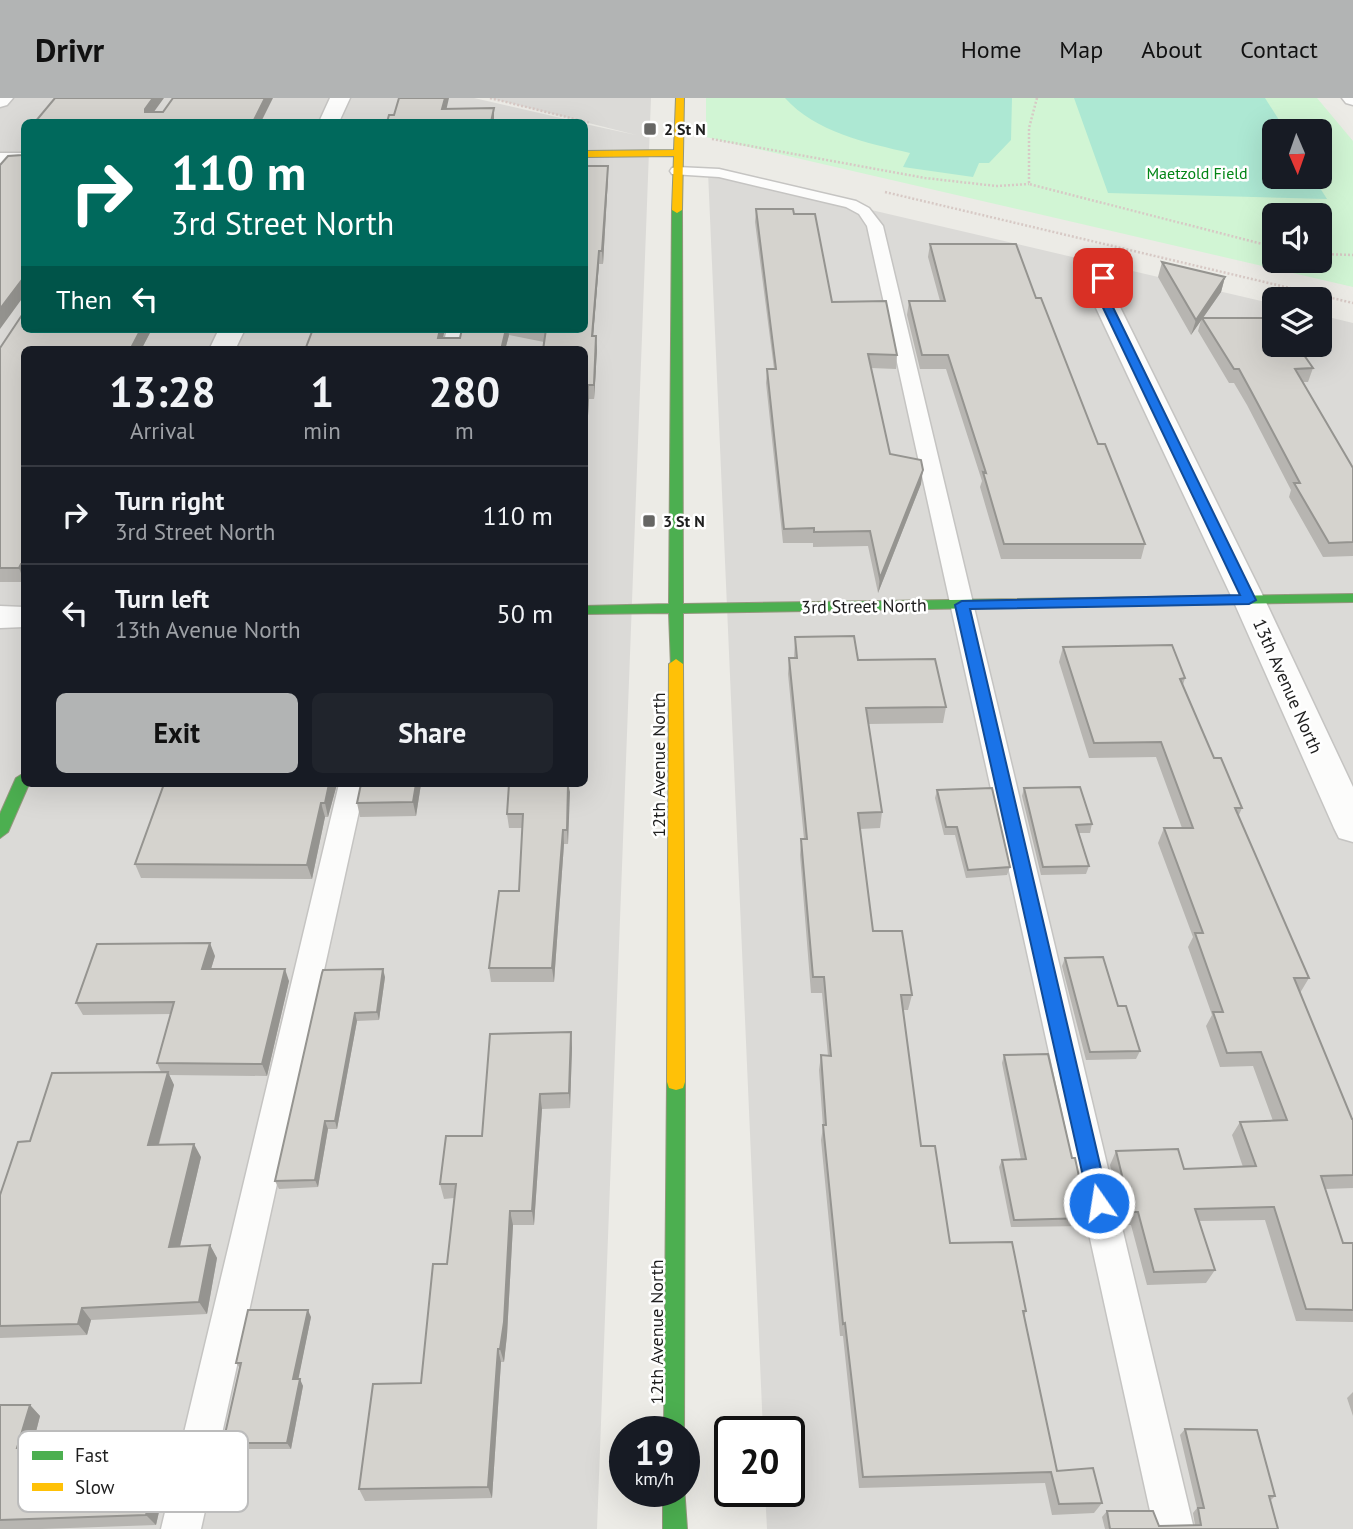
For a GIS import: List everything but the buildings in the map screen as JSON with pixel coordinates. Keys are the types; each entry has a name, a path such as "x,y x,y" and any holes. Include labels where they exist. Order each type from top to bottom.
{"street":[{"path":"330,119 340,98"},
{"name":"12th Avenue North","path":"675,1416 677,162 680,98"},
{"path":"588,154 677,162"},
{"path":"0,159 21,159"},
{"name":"13th Avenue North","path":"1103,278 1101,293 1249,600 1353,828"},
{"name":"3rd Street North","path":"588,610 1353,598"},
{"path":"0,617 21,617"},
{"path":"0,832 21,785"},
{"path":"675,1507 675,1529"}],"lane":[{"path":"677,162 851,204 871,218 875,226 1174,1529"},
{"path":"203,1431 351,787"}],"path":[{"path":"490,98 578,119"},
{"path":"1029,184 1029,128 1037,98"},
{"path":"588,121 603,125"},
{"path":"706,137 936,179 996,186 1029,184 1262,244"},
{"path":"885,192 1353,303"},
{"path":"1332,255 1353,256"}],"shaded area":[{"path":"0,98 474,98 565,119 21,119 21,333 588,333 588,125 636,135 588,123 588,119 573,119 490,98 651,98 597,1529 0,1529"},
{"path":"708,172 1262,301 1262,357 1332,357 1332,318 1353,323 1353,1529 767,1529 766,1507 805,1507 805,1416 762,1416"}],"green space":[{"name":"Maetzold Field","path":"706,98 1317,98 1353,141 1353,287 1293,273 1332,273 1332,203 1262,203 1262,266 706,137"},
{"path":"785,98 1012,98 1011,140 989,163 979,163 973,177 903,167 910,153 826,128 797,110"},
{"path":"1074,98 1265,98 1278,119 1262,119 1262,189 1321,189 1327,199 1108,193"}],"traffic: fast":[{"path":"676,664 677,210"},
{"path":"588,610 1353,598"},
{"path":"0,832 21,785"},
{"path":"675,1416 676,1082"},
{"path":"675,1507 675,1529"}],"traffic: slow":[{"path":"677,210 680,98"},
{"path":"588,154 677,153"},
{"path":"676,664 676,1082"}],"place":[{"name":"2 St N","path":"650,129"},
{"name":"3 St N","path":"649,521"}],"route":[{"path":"1099,1203 962,605 1249,600 1101,293 1103,278"}]}
